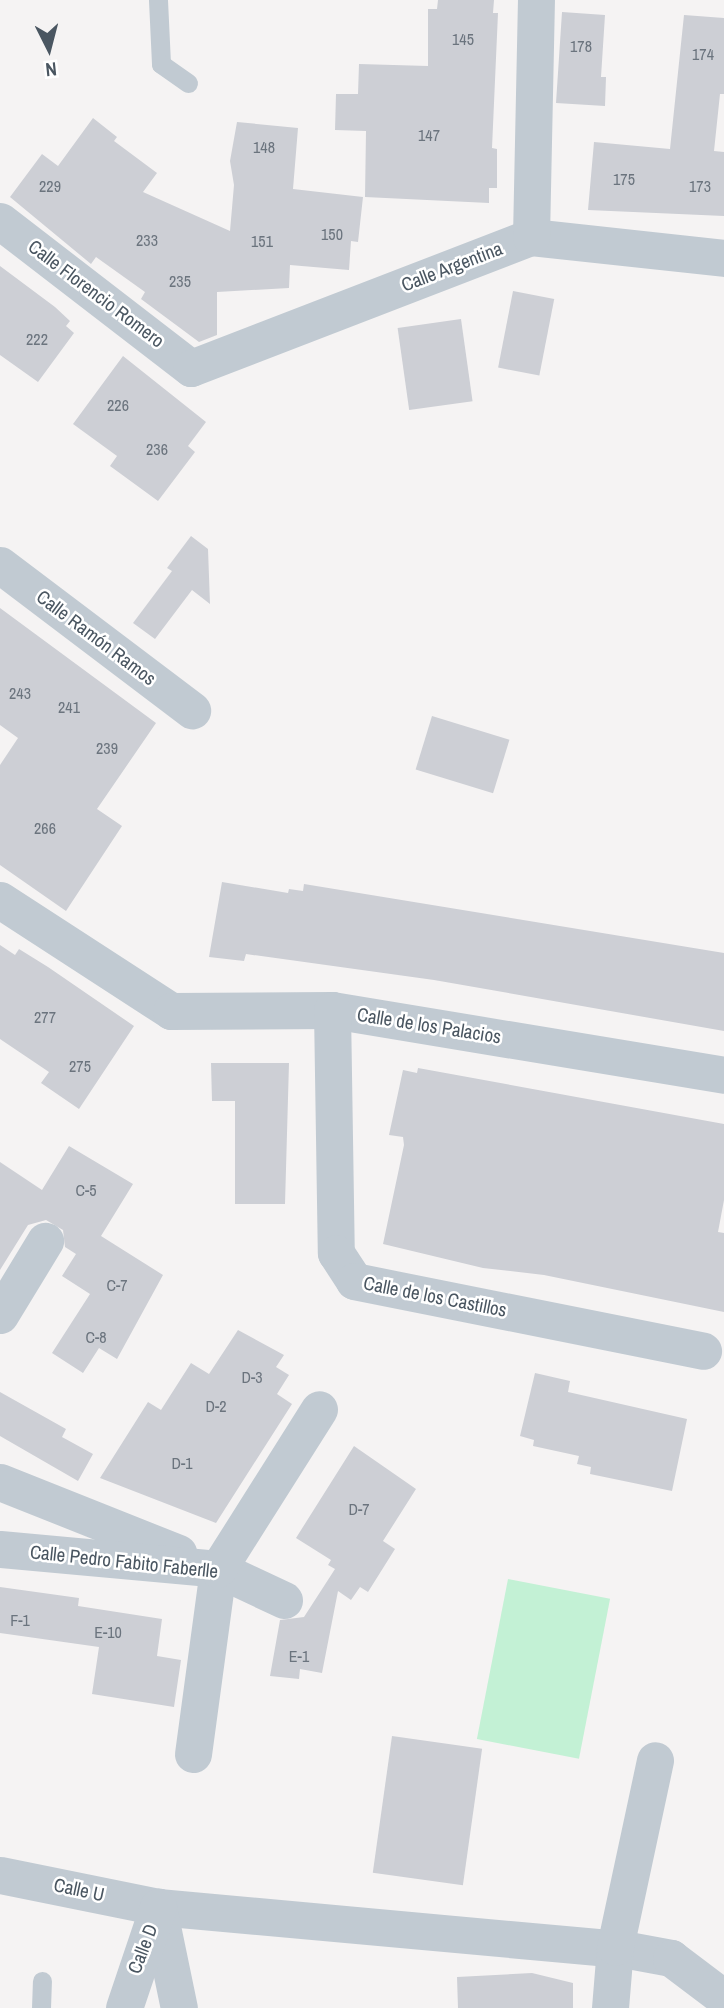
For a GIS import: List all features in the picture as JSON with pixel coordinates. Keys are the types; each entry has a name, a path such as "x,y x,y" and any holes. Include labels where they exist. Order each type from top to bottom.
{"street":[{"path":"531,237 536,0"},
{"name":"Calle Florencio Romero","path":"0,221 191,368"},
{"name":"Calle Argentina","path":"191,368 531,237 724,258"},
{"name":"Calle Ramón Ramos","path":"0,565 192,710"},
{"name":"Calle de los Palacios","path":"0,900 171,1011 332,1010 724,1075"},
{"name":"Calle de los Castillos","path":"332,1010 336,1253 354,1281 703,1351"},
{"path":"0,1315 46,1241"},
{"path":"193,1754 218,1569 319,1409"},
{"path":"0,1482 218,1569"},
{"name":"Calle Pedro Fabito Faberlle","path":"0,1549 218,1569 285,1600"},
{"path":"610,2008 615,1947 654,1760"},
{"name":"Calle U","path":"0,1875 158,1908 615,1947 671,1958 723,1998"},
{"name":"Calle D","path":"124,2008 158,1908"},
{"name":"Calle D","path":"158,1908 179,2008"}],"lane":[{"path":"158,0 161,64 188,83"},
{"path":"41,2008 42,1981"}],"green space":[{"path":"508,1579 610,1599 579,1759 477,1739"}],"building":[{"path":"438,0 494,0 493,13 498,13 492,148 497,149 497,188 489,188 489,203 365,197 366,131 335,130 336,94 358,94 359,64 428,66 428,9 437,9"},
{"path":"562,12 605,15 601,77 606,77 605,106 556,103"},
{"path":"684,15 724,18 724,94 720,94 714,151 724,152 724,216 588,210 594,142 670,149"},
{"path":"93,118 117,137 114,141 157,173 143,192 230,231 234,185 230,161 237,122 298,128 293,189 363,197 358,242 351,241 349,270 290,265 289,288 217,292 217,335 199,342 141,299 145,292 96,257 91,264 10,197 42,154 58,166"},
{"path":"0,266 55,307 70,321 66,326 74,333 38,382 0,355"},
{"path":"513,291 554,299 539,376 498,368"},
{"path":"461,319 473,401 409,410 398,328"},
{"path":"123,356 206,422 188,446 195,452 158,501 110,466 117,456 73,424"},
{"path":"191,536 208,549 210,604 192,590 155,639 133,623 172,571 167,568"},
{"path":"0,608 156,723 97,809 122,826 66,911 0,865 0,765 18,738 0,725"},
{"path":"432,716 509,740 493,793 416,770"},
{"path":"222,882 288,893 289,889 303,891 304,884 724,953 724,1031 434,980 246,954 244,961 209,957"},
{"path":"0,945 15,955 19,949 134,1026 79,1109 41,1083 49,1072 0,1039"},
{"path":"211,1063 289,1063 285,1204 235,1204 235,1101 212,1101"},
{"path":"418,1068 724,1124 724,1200 718,1232 724,1233 724,1312 544,1275 483,1268 383,1244 404,1145 403,1137 389,1135 403,1070 417,1073"},
{"path":"69,1146 133,1184 101,1236 163,1275 117,1359 99,1348 83,1373 52,1353 90,1294 62,1276 76,1254 65,1247 63,1230 46,1220 28,1225 0,1270 0,1162 42,1190"},
{"path":"238,1330 284,1355 276,1367 289,1375 277,1394 292,1404 216,1523 100,1478 148,1402 161,1410 191,1363 209,1374"},
{"path":"535,1373 570,1381 568,1392 687,1419 672,1491 590,1474 591,1467 577,1464 579,1456 533,1446 534,1440 520,1436"},
{"path":"0,1392 66,1429 62,1437 93,1454 78,1481 0,1436"},
{"path":"354,1446 416,1489 383,1541 395,1549 368,1592 360,1587 351,1600 338,1591 322,1673 300,1669 299,1679 270,1676 280,1620 304,1617 335,1569 328,1565 331,1560 296,1538"},
{"path":"0,1587 79,1598 78,1606 162,1619 157,1656 181,1660 174,1707 92,1694 99,1647 0,1633"},
{"path":"392,1736 482,1749 463,1885 373,1873"},
{"path":"532,1973 573,1983 573,2008 458,2008 457,1977"}]}
